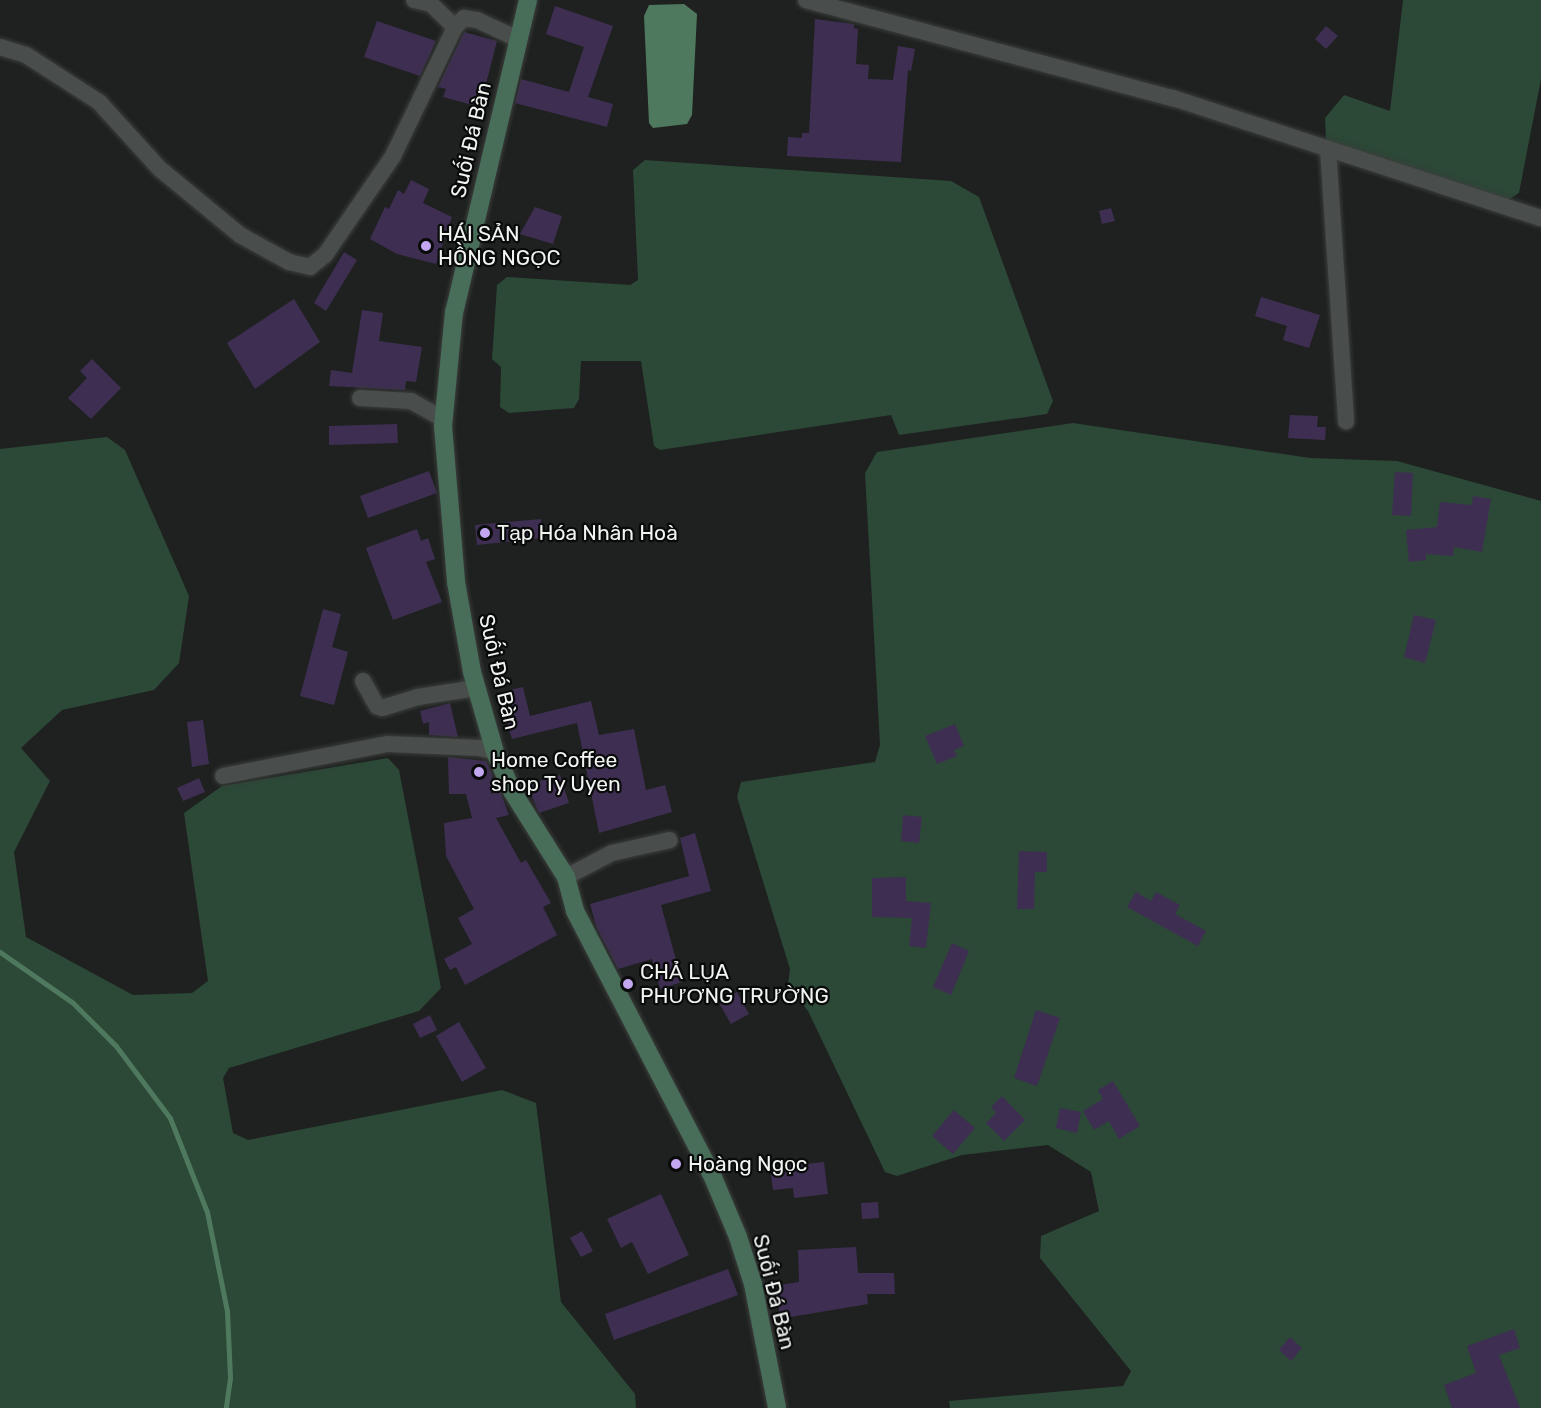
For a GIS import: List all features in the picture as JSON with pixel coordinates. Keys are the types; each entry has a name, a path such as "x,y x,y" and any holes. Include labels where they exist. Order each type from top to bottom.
{"street":[{"path":"414,0 431,4 455,27"},
{"name":"Suối Đá Bàn","path":"528,0 454,312 443,419 456,582 476,688 495,752 512,791 566,877 575,911 712,1175 738,1237 753,1284 777,1408"},
{"path":"806,0 1173,98 1541,218"},
{"path":"0,47 27,56 99,102 160,169 240,235 289,262 310,267 325,255 393,156 455,27 464,18 477,20 518,39"},
{"path":"1328,149 1346,421"},
{"path":"360,398 411,401 443,419"},
{"path":"363,681 376,706 382,708 418,697 476,688"},
{"path":"224,776 388,744 480,748 495,752"},
{"path":"566,877 612,853 670,840"}],"shaded area":[{"path":"1403,0 1541,0 1541,79 1519,193 1505,202 1326,140 1325,118 1344,95 1390,111"},
{"path":"684,4 697,14 692,115 687,124 653,128 649,123 644,16 649,5"},
{"path":"645,160 951,181 979,197 1053,401 1047,414 899,435 891,415 660,450 654,446 641,361 581,361 579,399 574,408 509,413 500,407 501,367 492,359 497,285 507,277 630,285 638,280 633,170"},
{"path":"1073,423 1310,458 1397,461 1541,501 1541,1408 950,1408 949,1401 1123,1386 1131,1371 1040,1258 1041,1236 1099,1211 1091,1172 1048,1145 962,1155 897,1176 885,1172 808,1011 788,985 790,969 737,797 741,782 875,762 880,745 865,473 877,452"},
{"path":"107,437 125,450 189,596 179,663 154,690 62,710 21,748 50,781 14,852 26,937 133,995 192,993 208,981 184,813 222,786 388,758 399,770 441,988 419,1011 229,1068 223,1078 233,1133 248,1140 502,1090 536,1103 561,1302 635,1394 636,1408 0,1408 0,449"}],"building":[{"path":"555,6 613,26 588,97 613,104 607,127 515,103 521,79 569,92 584,47 546,34"},
{"path":"815,19 854,24 854,28 858,29 856,64 869,65 868,79 893,80 898,46 915,49 911,71 908,70 901,162 787,156 788,137 802,138 802,133 809,133"},
{"path":"377,21 436,41 420,76 364,57"},
{"path":"1326,26 1338,36 1326,49 1315,39"},
{"path":"464,32 497,41 480,107 443,97 446,89 438,87"},
{"path":"411,180 429,189 423,203 452,217 436,264 397,254 370,239 385,207 389,209 398,190 404,194"},
{"path":"535,207 562,216 553,244 520,234"},
{"path":"1111,208 1115,221 1102,224 1099,211"},
{"path":"344,252 357,260 326,311 314,303"},
{"path":"1261,297 1320,315 1309,348 1283,340 1287,326 1255,316"},
{"path":"294,299 320,342 255,389 227,343"},
{"path":"362,310 383,313 379,341 422,347 416,382 406,381 405,390 329,386 331,370 352,373"},
{"path":"92,359 121,388 91,419 68,398 87,378 80,371"},
{"path":"1290,415 1318,416 1317,427 1326,427 1325,440 1288,438"},
{"path":"397,424 398,443 329,445 329,426"},
{"path":"429,471 437,493 368,518 360,496"},
{"path":"1395,472 1413,473 1411,516 1392,515"},
{"path":"1473,496 1491,499 1482,552 1454,547 1453,556 1426,554 1426,560 1409,562 1406,530 1437,527 1440,502 1472,505"},
{"path":"541,519 542,538 477,545 475,525"},
{"path":"417,529 421,541 428,538 435,559 426,562 442,602 393,620 366,548"},
{"path":"323,609 341,614 332,647 348,652 334,705 300,696"},
{"path":"1414,615 1436,620 1425,663 1404,657"},
{"path":"523,687 530,716 591,701 599,735 634,729 646,790 665,785 672,812 599,833 577,723 512,739 498,693"},
{"path":"450,703 458,737 429,735 429,722 423,724 420,711"},
{"path":"203,720 209,764 192,767 187,722"},
{"path":"955,724 964,746 954,750 957,756 937,764 925,736"},
{"path":"448,757 486,761 492,774 491,794 500,791 509,815 496,818 521,863 526,860 551,903 543,907 557,935 465,985 456,967 450,970 444,959 472,944 458,918 474,909 446,856 444,823 472,818 466,794 449,794"},
{"path":"560,775 569,803 539,813 527,785"},
{"path":"199,778 205,792 183,801 177,788"},
{"path":"903,815 922,817 919,843 901,841"},
{"path":"695,833 711,891 661,905 682,982 660,989 652,959 618,969 596,926 590,904 689,876 680,838"},
{"path":"1019,851 1047,852 1047,872 1035,872 1034,909 1017,909"},
{"path":"906,877 906,901 931,903 926,948 909,946 912,918 872,917 872,878"},
{"path":"1136,892 1151,901 1156,892 1180,905 1175,914 1206,931 1198,946 1127,907"},
{"path":"952,943 969,951 951,995 933,987"},
{"path":"737,992 749,1014 731,1024 719,1003"},
{"path":"1036,1010 1060,1018 1037,1086 1014,1078"},
{"path":"430,1015 437,1030 420,1038 413,1024"},
{"path":"459,1022 486,1068 462,1082 436,1036"},
{"path":"1113,1081 1140,1126 1119,1139 1109,1121 1094,1130 1083,1111 1103,1099 1098,1090"},
{"path":"1002,1096 1025,1120 1004,1141 986,1123 996,1113 991,1107"},
{"path":"1060,1108 1081,1112 1077,1133 1056,1128"},
{"path":"954,1110 975,1128 953,1154 932,1136"},
{"path":"824,1162 828,1194 794,1198 793,1188 773,1190 770,1168"},
{"path":"661,1194 689,1255 648,1274 632,1242 621,1248 607,1219"},
{"path":"878,1202 879,1218 862,1219 861,1203"},
{"path":"582,1231 593,1251 581,1257 570,1238"},
{"path":"856,1247 858,1273 894,1273 895,1294 867,1294 868,1304 779,1319 779,1285 799,1282 798,1250"},
{"path":"728,1269 738,1295 614,1340 605,1314"},
{"path":"1514,1329 1520,1348 1499,1355 1520,1408 1452,1408 1444,1385 1476,1373 1467,1346"},
{"path":"1290,1337 1302,1348 1291,1361 1279,1350"}],"waterway":[{"path":"0,952 73,1003 116,1046 170,1118 207,1212 227,1311 230,1378 226,1408"}],"place":[{"name":"HÁI SẢN HỒNG NGỌC","path":"426,246"},
{"name":"Tạp Hóa Nhân Hoà","path":"485,533"},
{"name":"Home Coffee shop Ty Uyen","path":"479,772"},
{"name":"CHẢ LỤA PHƯƠNG TRƯỜNG","path":"628,984"},
{"name":"Hoàng Ngọc","path":"676,1164"}]}
